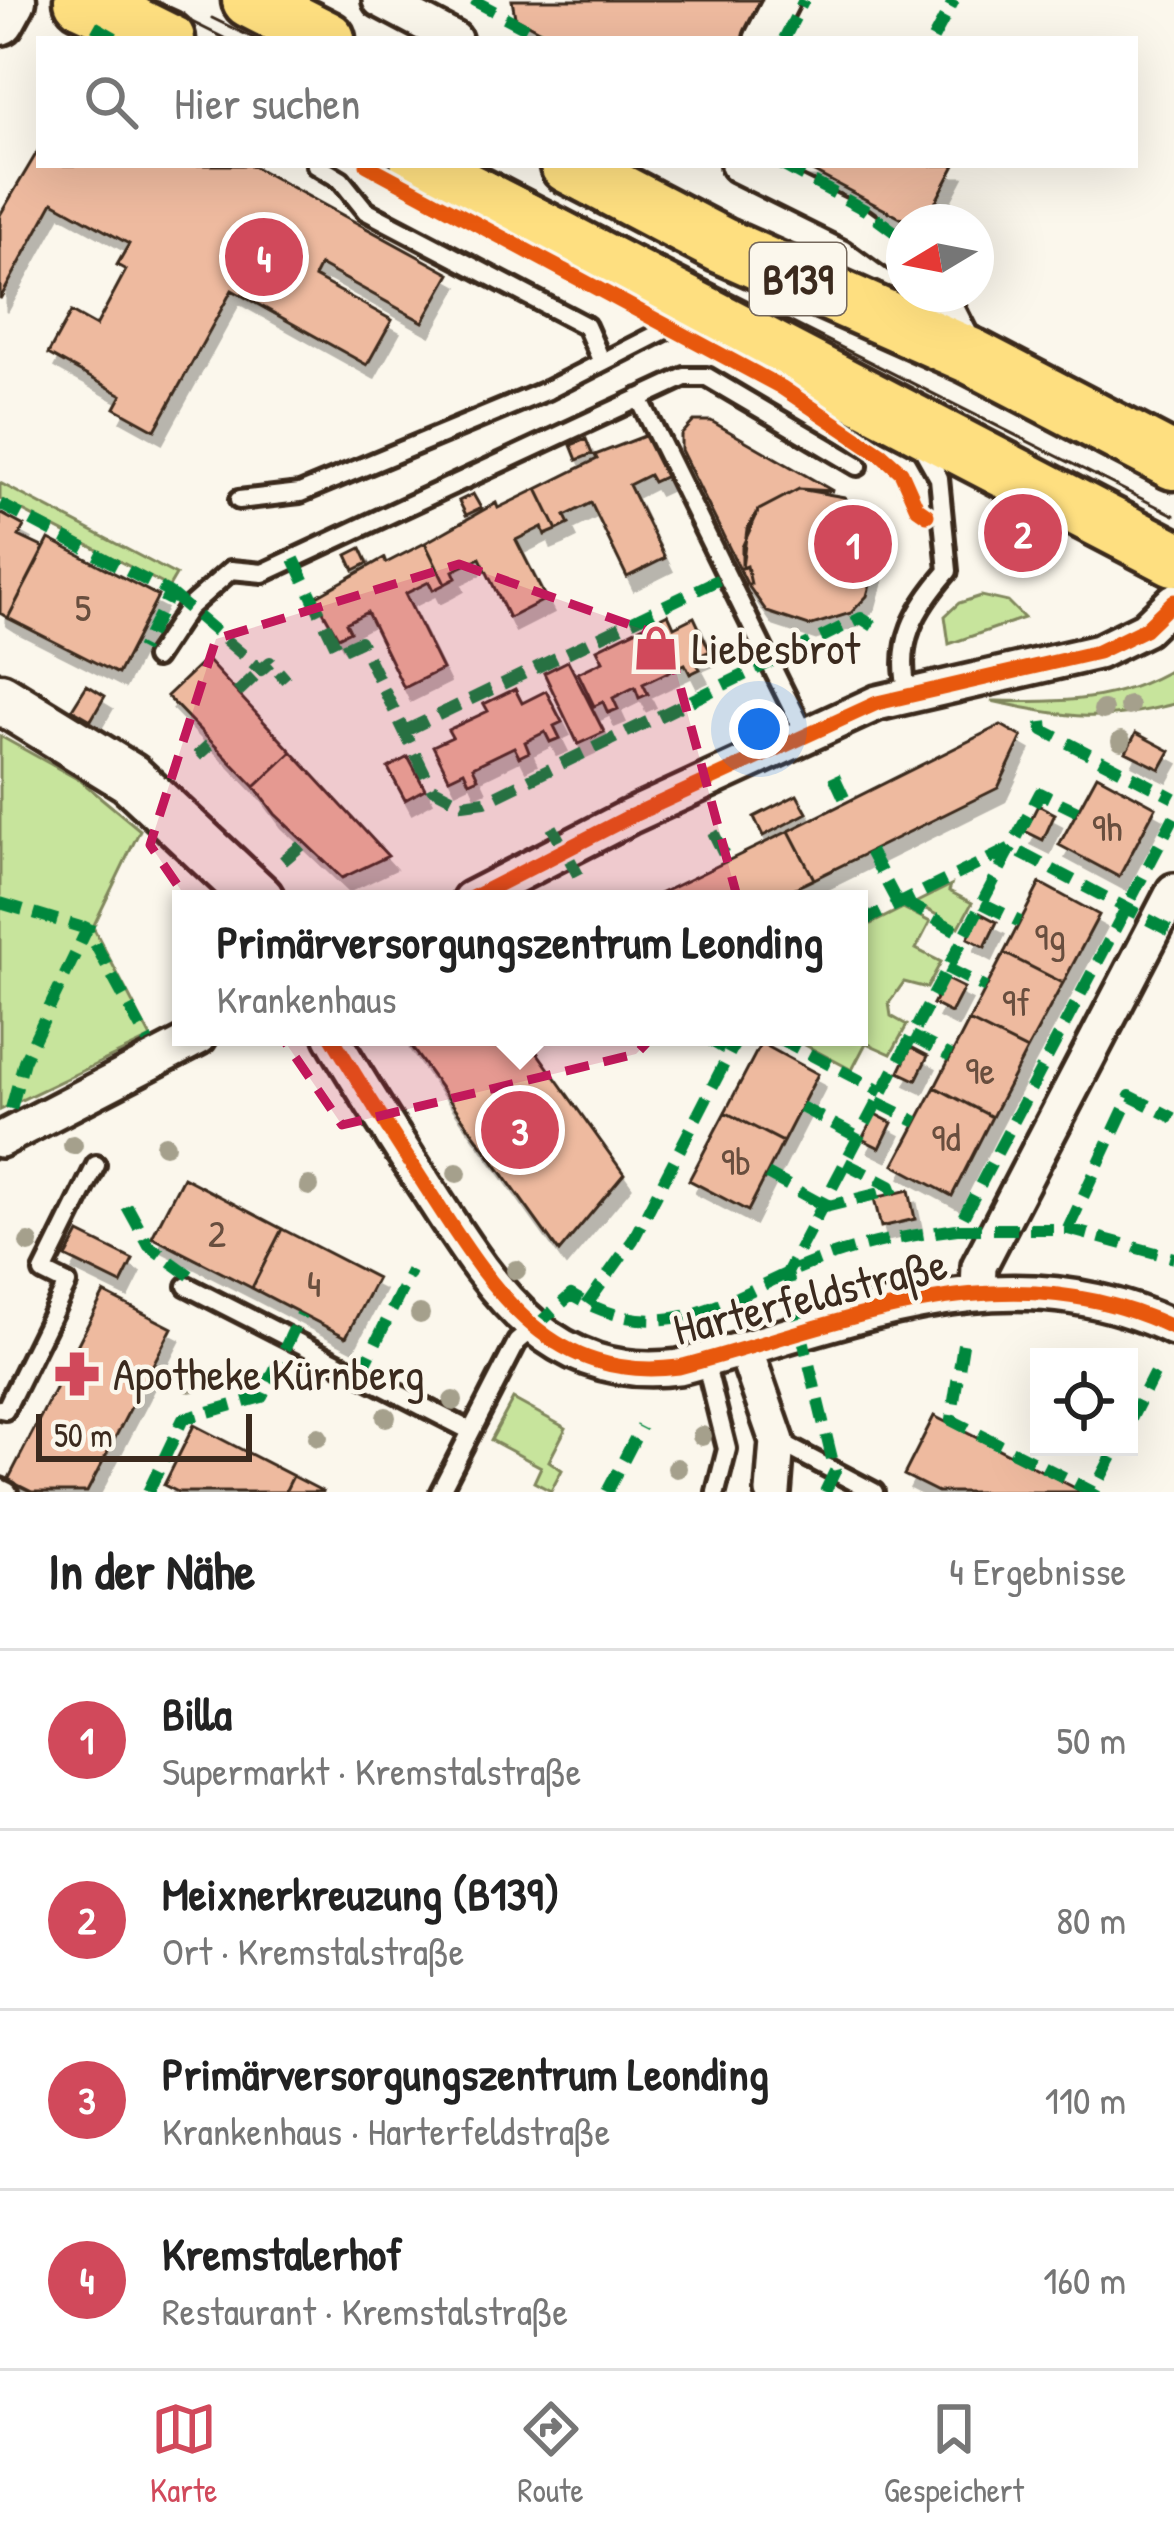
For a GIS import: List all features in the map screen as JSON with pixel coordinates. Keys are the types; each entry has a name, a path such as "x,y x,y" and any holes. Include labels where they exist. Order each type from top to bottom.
{"main road":[{"path":"82,0 160,36"},
{"path":"250,0 321,36"},
{"name":"B139","path":"425,168 1174,557"},
{"name":"B139","path":"574,168 722,245 971,356 1174,462"}],"street":[{"path":"0,20 11,0"},
{"path":"380,0 448,36"},
{"path":"764,36 782,0"},
{"path":"744,168 859,225 886,245"},
{"path":"948,312 971,356"},
{"path":"488,890 805,734 908,693 1098,652 1145,629 1174,602"},
{"path":"0,698 130,778 249,890"},
{"name":"Harterfeldstraße","path":"978,1291 979,1266 1174,891"},
{"path":"0,1140 182,1046"},
{"name":"Harterfeldstraße","path":"338,1046 489,1285 535,1327 577,1354 642,1372 704,1360 904,1304 978,1291 1078,1294 1174,1328"},
{"name":"Harterfeldstraße","path":"746,1349 777,1441 773,1492"}],"lane":[{"path":"321,168 341,179 366,211 586,326 601,360"},
{"path":"239,500 301,494 548,390 704,311"},
{"path":"155,658 188,608 231,570 263,573 685,377 707,377 858,466"},
{"path":"850,388 928,453 947,517 948,571 922,601 906,630 901,667 908,693"},
{"path":"639,398 805,734"},
{"path":"0,1409 4,1410 67,1284 43,1272 96,1165"},
{"path":"187,1286 471,1431"},
{"path":"440,1492 518,1342 535,1327"},
{"path":"704,1360 728,1449 716,1492"},
{"path":"777,1441 874,1492"},
{"path":"0,1488 8,1492"}],"highlighted area":[{"path":"459,564 667,638 748,937 636,1054 342,1125 150,845 216,639"}],"green space":[{"path":"0,483 176,575 169,587 0,499"},
{"path":"981,596 1008,602 1024,618 949,644 945,616 959,603"},
{"path":"1174,668 1174,704 1147,710 1082,716 991,701 1108,695"},
{"path":"0,736 81,781 140,830 93,927 151,1038 0,1110"},
{"path":"951,885 949,891 972,903 959,927 915,903"},
{"path":"903,908 930,922 916,949 941,962 927,988 904,982 889,1003 891,1016 907,1025 891,1054 868,1044 868,926"},
{"path":"807,1046 864,1046 852,1070"},
{"path":"513,1399 566,1428 549,1461 562,1470 551,1491 534,1482 541,1467 491,1440"}],"building":[{"path":"512,0 763,0 745,36 550,36 515,17"},
{"path":"36,154 36,168 256,168 450,274 423,322 320,265 314,277 392,320 367,365 232,290 155,430 115,408 122,395 48,354 71,312 96,326 126,270 117,265 129,244 53,202 0,299 0,215"},
{"path":"807,168 953,168 934,204 886,204 886,210"},
{"path":"694,421 711,421 833,491 799,489 759,510 742,547 742,568 747,566 751,584 747,584 681,450 681,435"},
{"path":"647,435 666,476 653,482 649,475 629,485 665,558 627,577 591,503 565,516 569,524 557,530 537,489 597,459 595,455"},
{"path":"586,439 592,454 577,460 571,445"},
{"path":"537,489 557,530 545,535 542,527 516,540 546,599 509,618 480,558 453,571 456,578 445,584 425,543 496,503 498,508"},
{"path":"799,489 844,497 874,531 879,553 867,596 851,613 809,626 767,612 747,584 751,584 747,566 742,568 747,529 759,510"},
{"path":"473,494 481,508 466,515 459,501"},
{"path":"0,513 24,526 19,536 44,548 8,618 0,613"},
{"path":"49,539 158,596 118,674 8,618"},
{"path":"425,543 445,584 433,590 429,582 405,594 442,669 404,688 367,612 346,623 350,631 338,637 315,597 384,558 386,563"},
{"path":"361,548 368,563 354,570 347,555"},
{"path":"668,614 674,627 694,617 710,651 694,658 700,669 690,674 685,664 643,684 648,694 639,698 635,687 613,698 618,709 608,713 603,702 594,706 578,673 603,661 597,649"},
{"path":"206,659 292,752 255,787 167,696"},
{"path":"568,661 604,732 578,744 544,673"},
{"path":"87,685 105,696 91,720 72,709"},
{"path":"515,689 522,703 546,691 562,722 554,726 560,738 550,742 545,732 525,742 529,752 519,757 514,747 473,767 478,778 469,782 464,771 449,778 433,746 452,737 448,730 488,711 484,704"},
{"path":"1001,725 1022,737 998,788 814,879 789,831"},
{"path":"1136,733 1170,751 1160,769 1126,752"},
{"path":"292,752 388,856 342,878 275,814 255,787"},
{"path":"408,757 425,789 405,800 388,768"},
{"path":"1097,775 1156,807 1119,877 1059,845"},
{"path":"797,795 807,813 763,836 754,817"},
{"path":"1038,805 1055,814 1043,840 1025,831"},
{"path":"789,831 814,879 791,890 668,890"},
{"path":"1040,883 1099,915 1063,983 1004,953"},
{"path":"980,913 997,922 985,947 968,938"},
{"path":"1004,953 1063,983 1027,1050 969,1021"},
{"path":"946,979 964,988 951,1013 933,1004"},
{"path":"969,1021 1027,1050 992,1117 935,1087"},
{"path":"410,1046 532,1046 624,1174 559,1252"},
{"path":"759,1046 818,1074 783,1142 725,1112"},
{"path":"911,1047 928,1056 916,1080 899,1072"},
{"path":"935,1087 992,1117 952,1196 894,1165"},
{"path":"725,1112 783,1142 748,1211 689,1180"},
{"path":"875,1114 892,1123 880,1148 862,1139"},
{"path":"183,1177 282,1229 252,1288 152,1237"},
{"path":"909,1190 915,1219 881,1227 874,1198"},
{"path":"282,1229 377,1278 346,1337 252,1288"},
{"path":"79,1233 133,1260 121,1284 66,1257"},
{"path":"104,1293 172,1328 87,1492 32,1492 8,1480"},
{"path":"934,1416 1083,1492 938,1492 904,1475"},
{"path":"194,1425 293,1476 285,1492 178,1492 164,1485"},
{"path":"293,1476 324,1492 285,1492"}],"tram line":[{"path":"148,0 220,36"},
{"path":"212,18 249,36"},
{"path":"485,168 1174,515"}],"marked path":[{"path":"473,0 540,36"},
{"path":"786,36 804,0"},
{"path":"935,36 954,0"},
{"path":"94,26 112,36"},
{"path":"788,168 886,226"},
{"path":"0,504 170,593 141,650"},
{"path":"294,559 338,651 360,641 432,788 463,804 485,801 861,618 875,627"},
{"path":"405,731 726,576"},
{"path":"170,593 261,670 270,662 286,680"},
{"path":"237,693 261,670"},
{"path":"1042,722 1043,730 1174,798"},
{"path":"197,756 209,745"},
{"path":"834,776 846,802"},
{"path":"825,1492 835,1471 787,1273 1040,793 1077,811"},
{"path":"535,1327 571,1295 607,1312 670,1319 700,1312 838,1253 957,1229 1174,817"},
{"path":"552,827 578,875"},
{"path":"713,832 727,861"},
{"path":"283,861 303,844"},
{"path":"868,919 1011,848 1174,933"},
{"path":"870,851 898,904"},
{"path":"903,901 964,935"},
{"path":"0,903 87,929 148,1042"},
{"path":"982,903 1020,922"},
{"path":"11,1109 24,1061 90,923"},
{"path":"947,968 986,988"},
{"path":"912,1036 951,1056"},
{"path":"720,1046 731,1052"},
{"path":"587,1304 633,1240 733,1046"},
{"path":"794,1046 882,1092"},
{"path":"1068,1229 1130,1096 1174,1118"},
{"path":"877,1102 917,1122"},
{"path":"801,1107 858,1137"},
{"path":"845,1163 890,1186 893,1194"},
{"path":"767,1174 823,1205"},
{"path":"821,1208 892,1190"},
{"path":"127,1206 149,1246 192,1277"},
{"path":"957,1229 1068,1229 1174,1258"},
{"path":"360,1375 411,1271"},
{"path":"148,1492 183,1419 262,1397 301,1314"},
{"path":"963,1344 951,1420 1093,1492 1112,1456"},
{"path":"1138,1405 1154,1374"},
{"path":"607,1492 641,1427"}],"cycle path":[{"path":"373,168 781,387 882,455 901,472 917,508 927,515"},
{"path":"487,890 629,817 877,703 1098,652 1145,629 1174,601"},
{"path":"338,1046 499,1291 526,1320 557,1343 592,1360 633,1368 679,1367 865,1314 987,1293 1049,1294 1111,1305 1174,1328"}],"place":[{"name":"Kremstalerhof","path":"264,257"},
{"name":"Meixnerkreuzung (B139)","path":"1023,533"},
{"name":"Billa","path":"853,544"},
{"name":"Liebesbrot","path":"656,648"},
{"name":"Primärversorgungszentrum Leonding","path":"520,1130"},
{"name":"Apotheke Kürnberg","path":"77,1374"}]}
